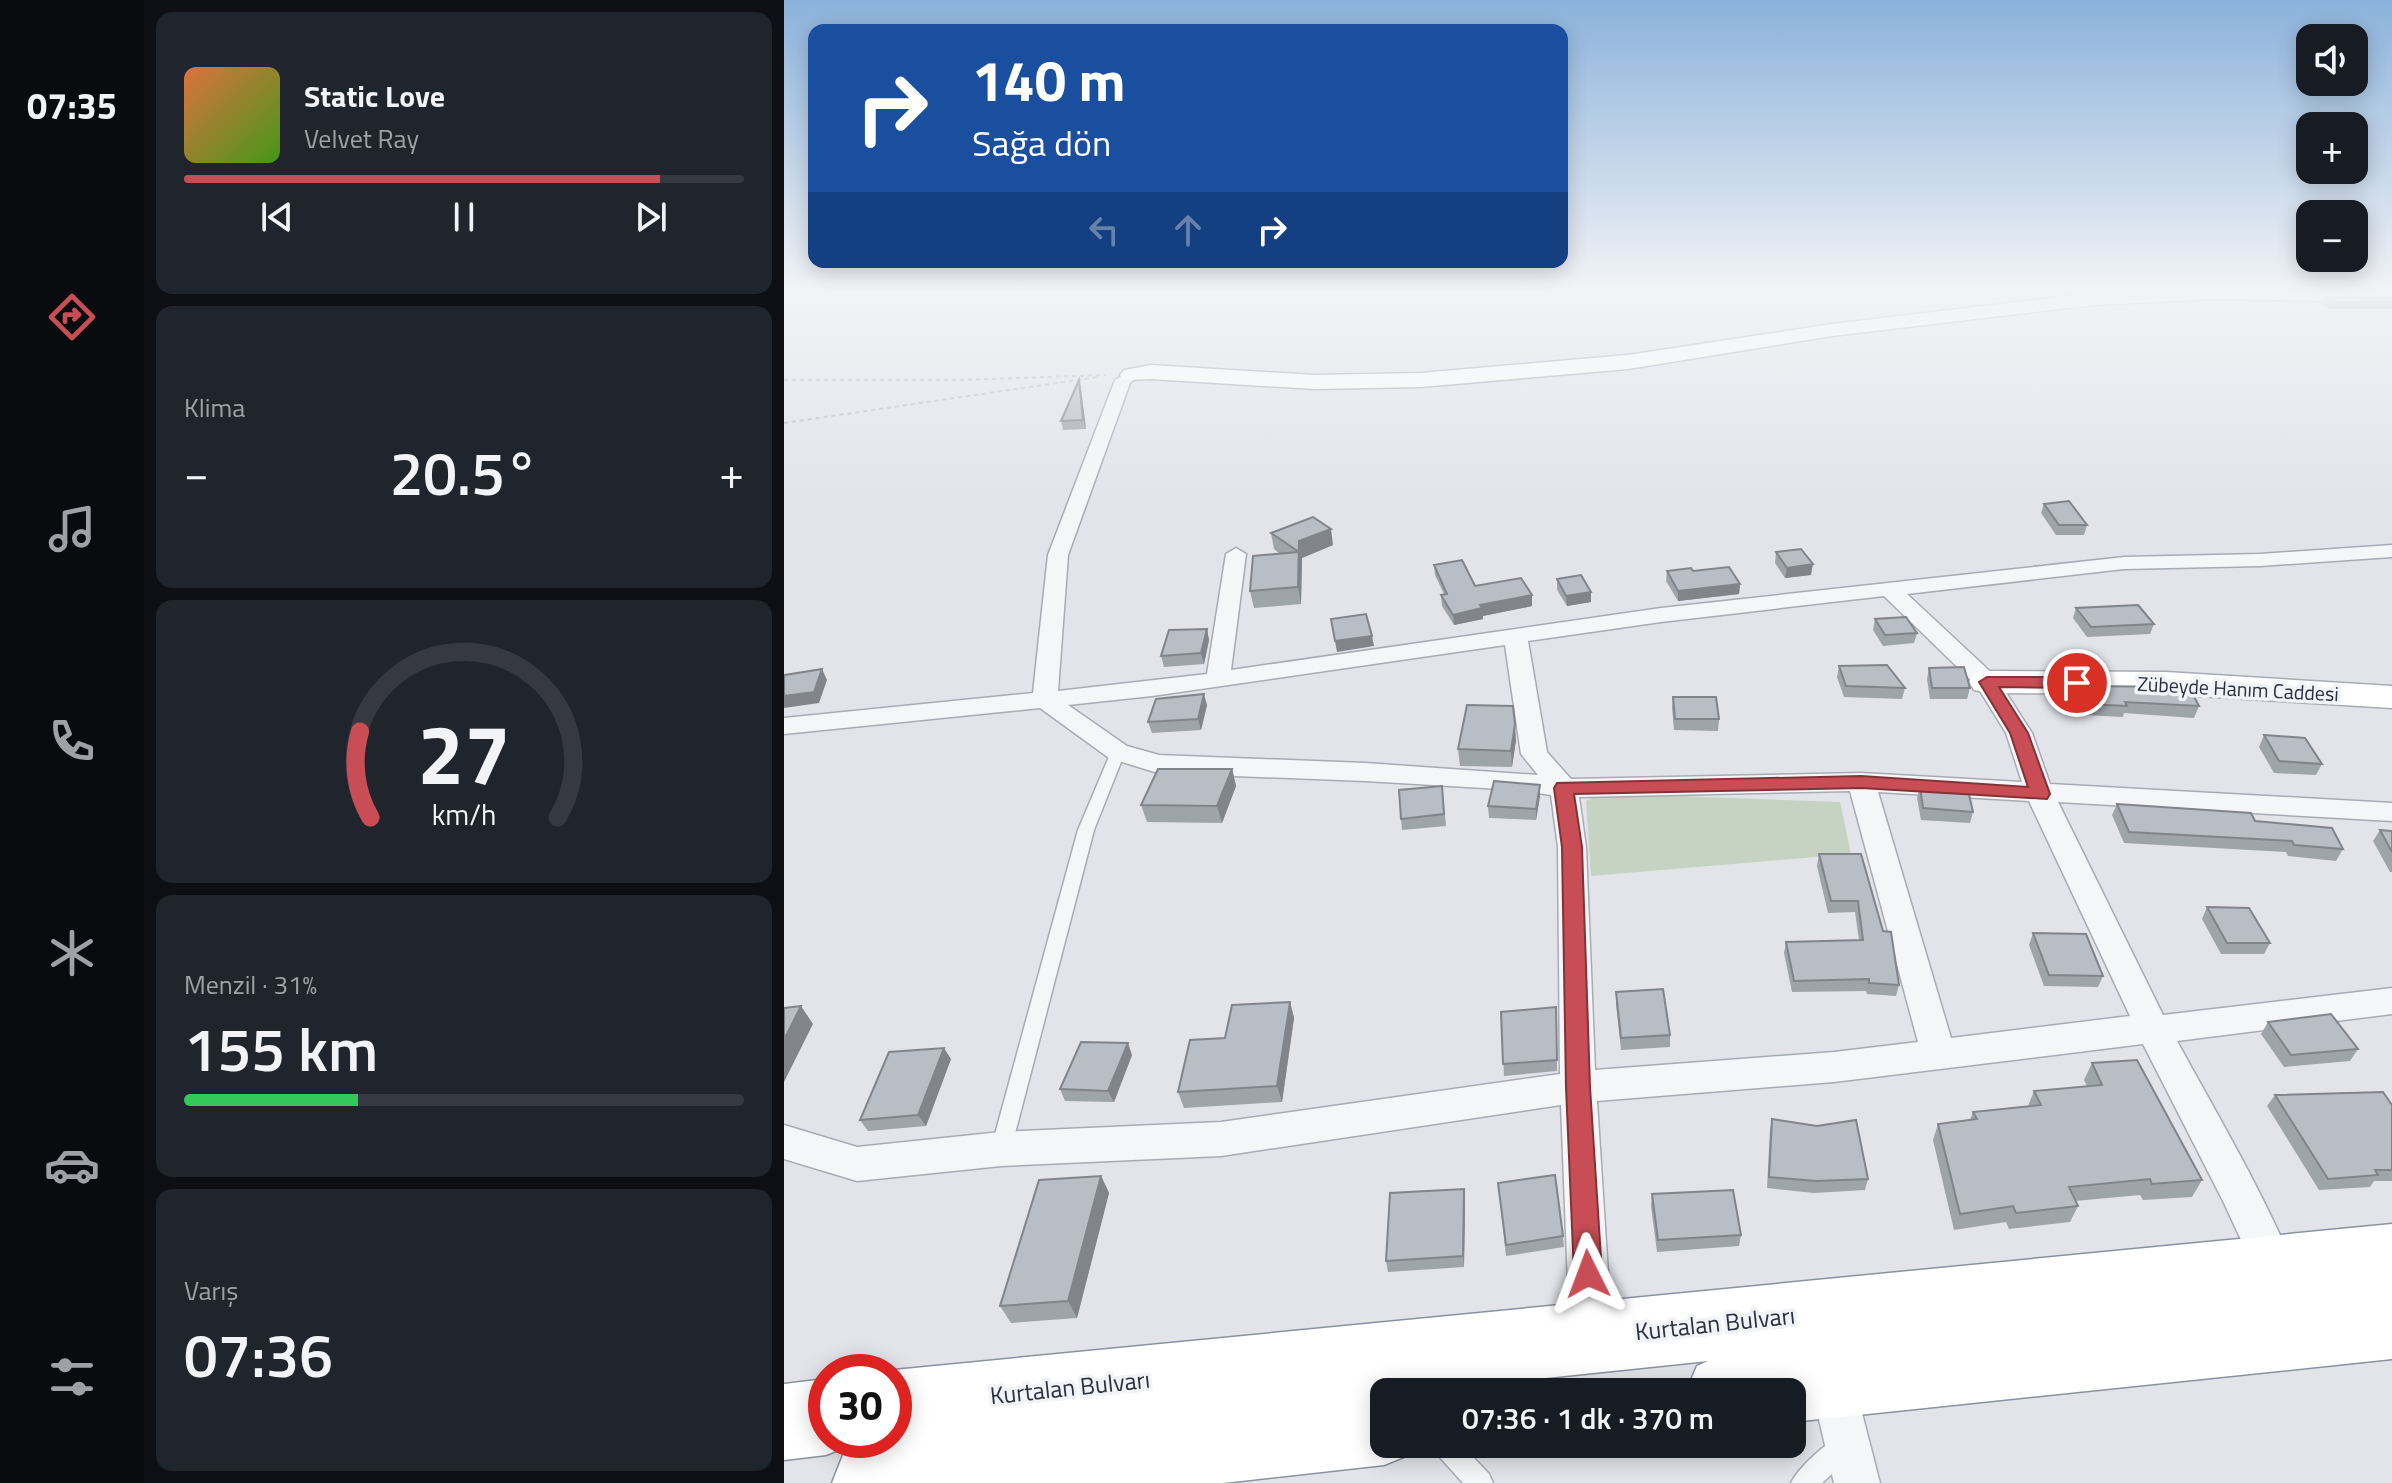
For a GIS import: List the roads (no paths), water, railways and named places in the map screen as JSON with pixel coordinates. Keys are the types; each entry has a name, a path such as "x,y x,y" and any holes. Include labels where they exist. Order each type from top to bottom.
{"highway":[{"name":"Kurtalan Bulvarı","path":"912,1406 2392,1257"},
{"path":"1806,1422 1845,1436 2392,1323"},
{"path":"784,1422 808,1419"},
{"path":"871,1483 1370,1429"}],"street":[{"path":"1045,700 1058,555 1123,380 1151,372 1343,382 1519,373 1633,361"},
{"path":"784,726 1218,679 1515,635 2124,563 2260,560 2392,551"},
{"path":"1218,679 1236,554"},
{"path":"1889,589 1987,682 2019,733 2040,794 2153,1030 2238,1190 2275,1269"},
{"path":"1515,635 1534,754 1564,788 1572,847 1578,1087 1591,1336"},
{"name":"Zübeyde Hanım Caddesi","path":"1987,682 2166,683 2392,697"},
{"path":"1045,700 1118,752 1158,764 1518,781 1564,788 1861,782 2392,812"},
{"path":"1861,782 1939,1054"},
{"path":"784,1142 857,1164 1001,1149 1221,1139 1578,1087 1834,1067 2126,1030 2153,1030 2392,1001"}],"lane":[{"path":"1001,1149 1086,830 1118,752"},
{"path":"1804,1483 1845,1436"},
{"path":"1458,1458 1480,1483"}]}
